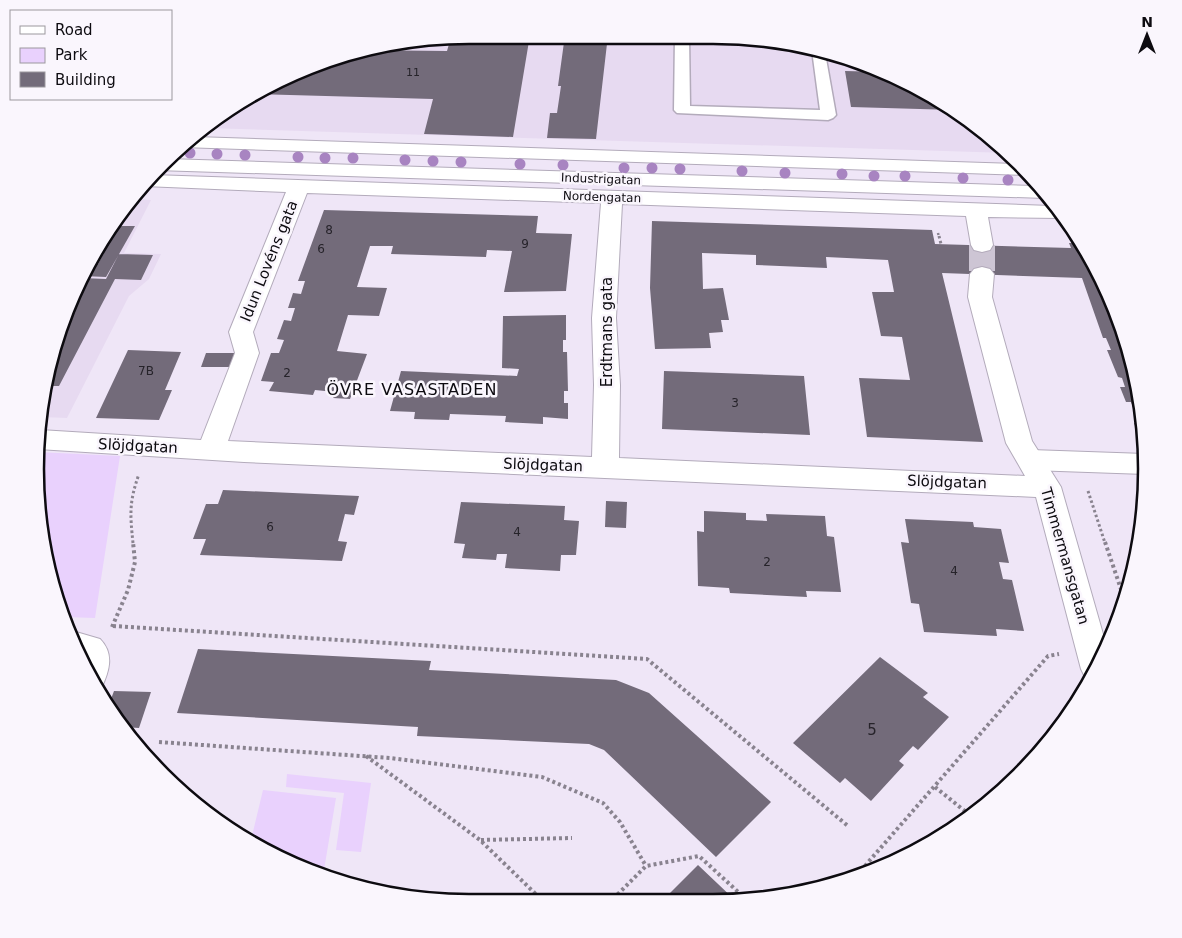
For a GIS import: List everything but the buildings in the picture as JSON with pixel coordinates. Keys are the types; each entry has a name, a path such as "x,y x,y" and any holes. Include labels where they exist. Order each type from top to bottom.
{"street":[{"name":"Industrigatan","path":"196,143 1016,170"},
{"name":"Industrigatan","path":"172,164 1036,193"},
{"name":"Nordengatan","path":"156,181 1052,213"},
{"name":"Idun Lovéns gata","path":"211,450 247,353 241,332 299,186"},
{"name":"Erdtmans gata","path":"605,468 607,385 604,318 612,197"},
{"path":"976,210 982,245"},
{"name":"Timmermansgatan","path":"982,274 980,297 1019,443 1047,487 1094,656"},
{"name":"Slöjdgatan","path":"45,440 211,450 1047,487"},
{"path":"1030,460 1138,464"},
{"path":"83,646 91,650 96,664 94,669"}],"lane":[{"path":"682,44 682,110 828,115 819,57"}],"path":[{"path":"112,626 128,590 135,562 130,512 131,495 149,446"},
{"path":"1078,462 1121,590"},
{"path":"103,625 647,659 848,826"},
{"path":"865,866 1048,656 1093,659"},
{"path":"159,742 365,756 542,777 603,803 620,822 646,866"},
{"path":"365,756 480,840 536,894"},
{"path":"935,787 965,811"},
{"path":"480,840 572,838"},
{"path":"617,894 646,866 700,856 740,893"}],"shaded area":[{"path":"469,44 713,44 769,47 823,58 850,66 876,76 926,101 949,115 997,153 215,128 256,101 306,76 359,58 413,47"},
{"path":"141,199 151,200 124,253 161,254 149,279 129,296 67,418 47,417 47,413 58,359 76,306 101,256 115,233"}],"green space":[{"path":"45,452 120,456 95,618 70,617 66,606 58,579 47,525"},
{"path":"287,774 371,783 361,852 336,850 344,793 286,787"},
{"path":"263,790 336,798 324,869 306,862 252,835"}],"tunnel":[{"path":"982,245 982,274"}],"district":[{"name":"ÖVRE VASASTADEN","path":"412,389"}]}
